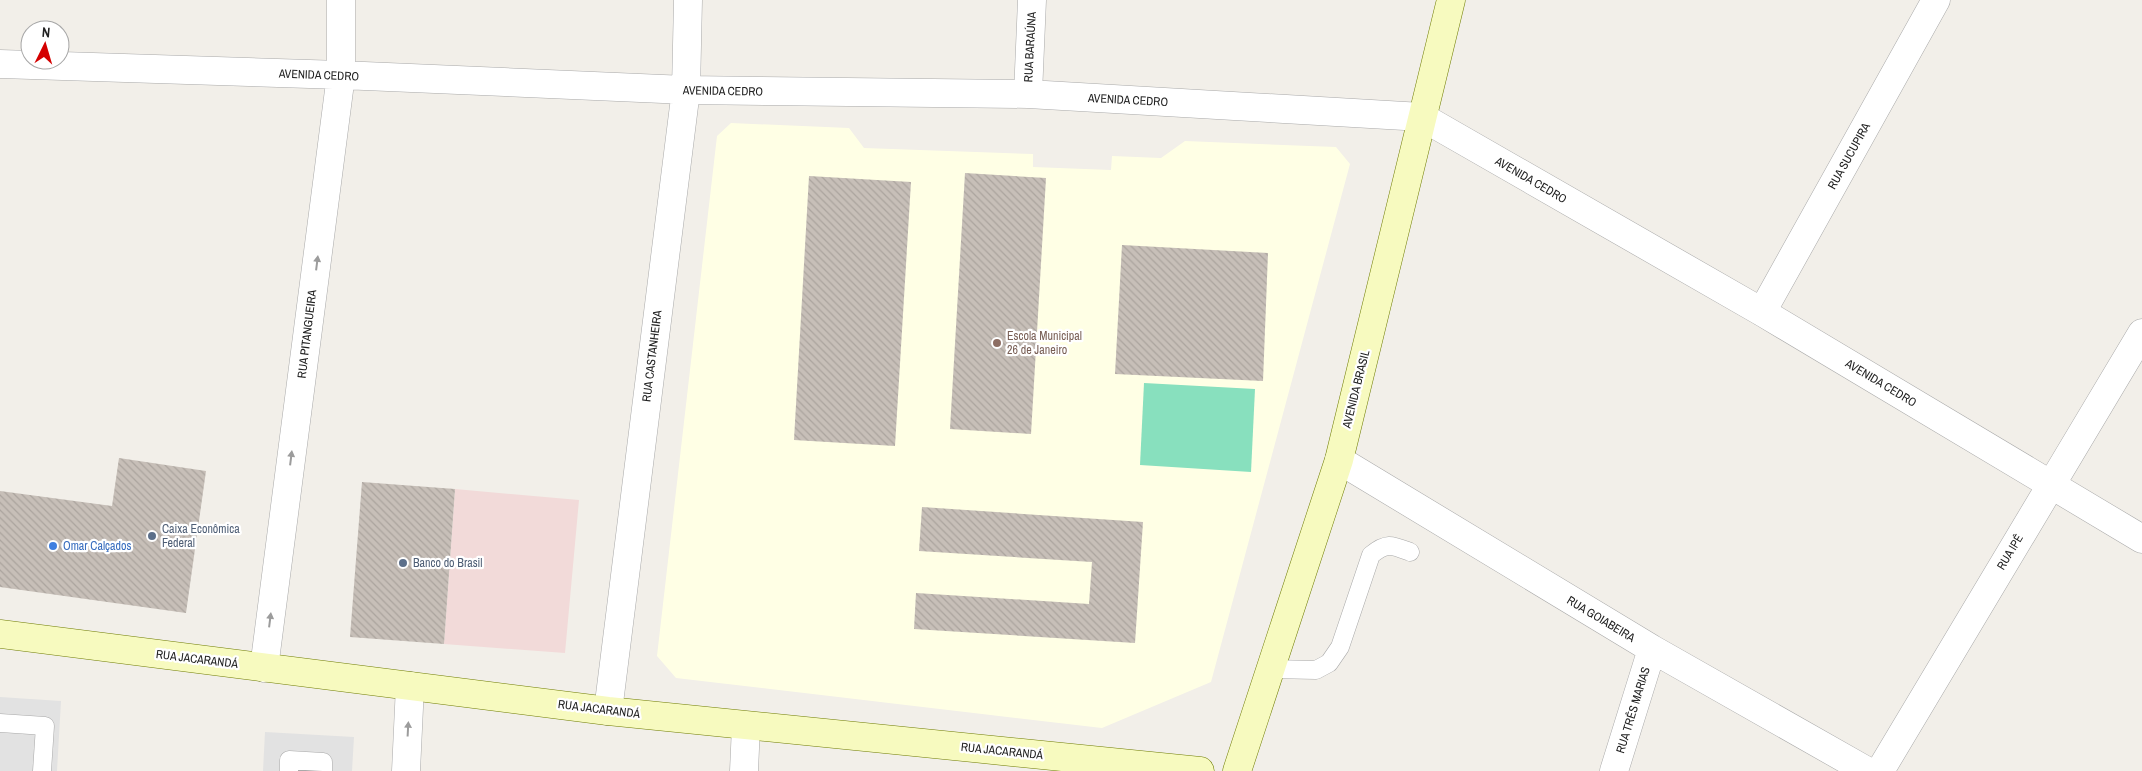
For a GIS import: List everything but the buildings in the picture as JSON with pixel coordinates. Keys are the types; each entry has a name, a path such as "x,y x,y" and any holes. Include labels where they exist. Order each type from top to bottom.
{"street":[{"name":"RUA PITANGUEIRA","path":"264,668 341,75 341,0"},
{"name":"RUA CASTANHEIRA","path":"608,711 686,90 688,0"},
{"name":"RUA BARAÚNA","path":"1028,94 1032,0"},
{"name":"AVENIDA BRASIL","path":"1238,771 1339,460 1451,0"},
{"name":"RUA SUCUPIRA","path":"1762,312 1936,0"},
{"name":"AVENIDA CEDRO","path":"0,64 341,75 686,90 1028,94 1422,117 1762,312 2142,539"},
{"name":"RUA IPÊ","path":"1880,771 2142,333"},
{"name":"RUA GOIABEIRA","path":"1339,460 1652,649 1867,771"},
{"name":"RUA JACARANDÁ","path":"0,634 608,711 1200,771"},
{"name":"RUA TRÊS MARIAS","path":"1614,771 1652,649"},
{"path":"406,771 410,686"},
{"path":"744,771 746,726"}],"lane":[{"path":"1271,669 1316,670 1329,663 1340,647 1371,555 1381,547 1392,545 1410,552"},
{"path":"0,723 45,726 42,771"},
{"path":"288,771 289,760 323,762 323,771"}],"shaded area":[{"name":"Escola Municipal 26 de Janeiro","path":"731,123 849,128 864,148 1033,154 1033,167 1111,170 1112,156 1161,158 1185,141 1336,147 1350,164 1211,682 1102,728 676,678 657,656 717,136"},
{"path":"455,489 579,500 565,653 444,644"},
{"path":"0,697 61,701 57,771 0,771"},
{"path":"265,732 354,737 352,771 263,771"}],"green space":[{"path":"1144,383 1255,389 1251,472 1140,465"}],"place":[{"name":"Escola Municipal 26 de Janeiro","path":"997,343"},
{"name":"Caixa Econômica Federal","path":"152,536"},
{"name":"Omar Calçados","path":"53,546"},
{"name":"Banco do Brasil","path":"403,563"}]}
